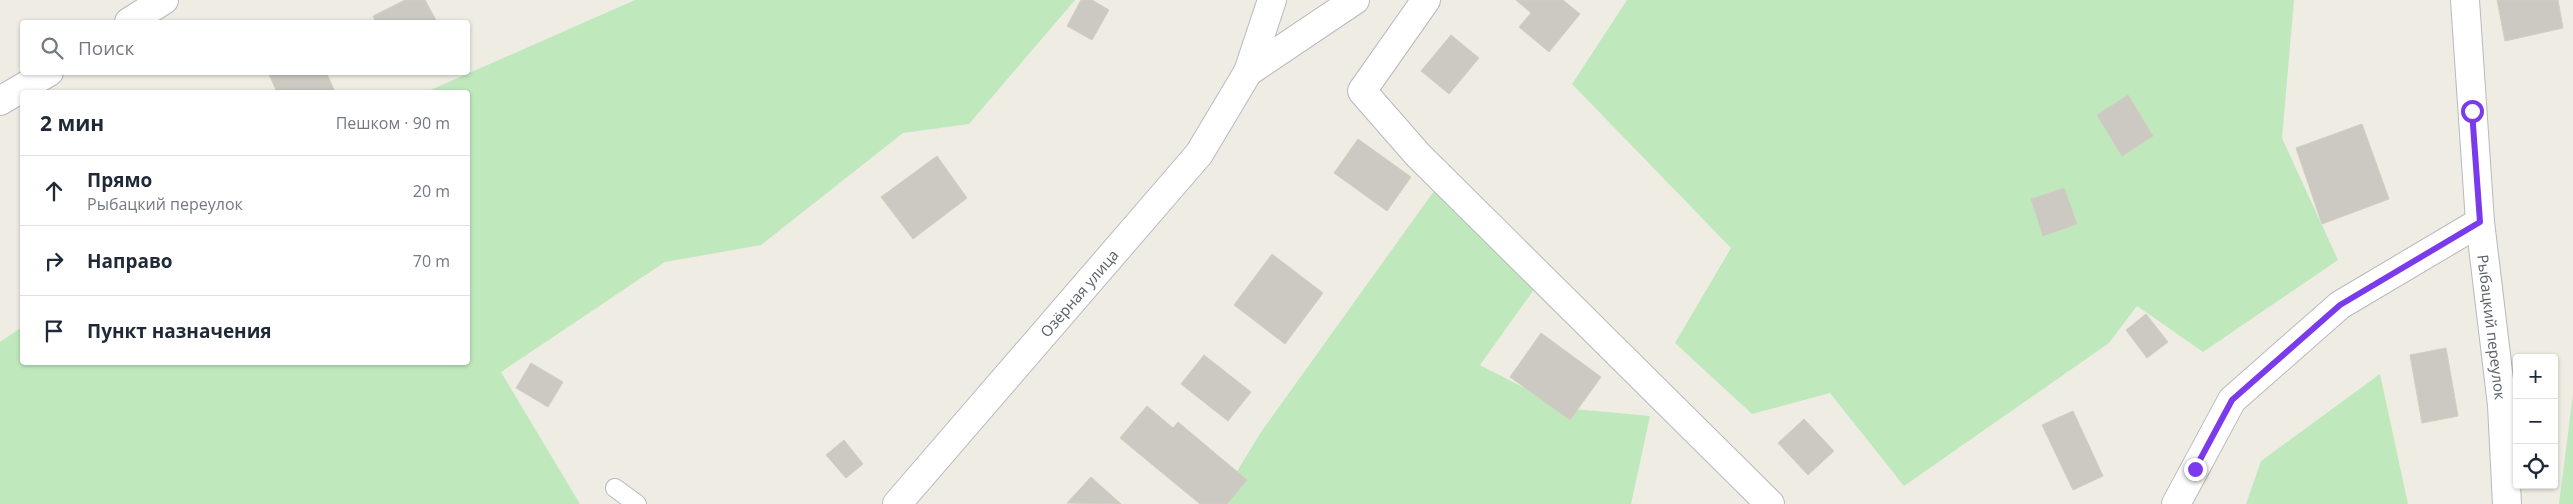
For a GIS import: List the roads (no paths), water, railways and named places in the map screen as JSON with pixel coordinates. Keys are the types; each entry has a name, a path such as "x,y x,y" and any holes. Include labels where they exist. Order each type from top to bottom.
{"street":[{"path":"132,20 164,0"},
{"name":"Озёрная улица","path":"897,504 1199,154 1248,72 1272,0"},
{"name":"Озёрная улица","path":"1248,72 1356,0"},
{"path":"1426,0 1362,91 1418,156 1770,504"},
{"name":"Рыбацкий переулок","path":"2465,0 2480,222 2502,405 2507,504"},
{"path":"0,101 43,75"},
{"path":"2176,504 2232,400 2340,305 2480,222"}],"lane":[{"path":"615,488 637,504"}]}
